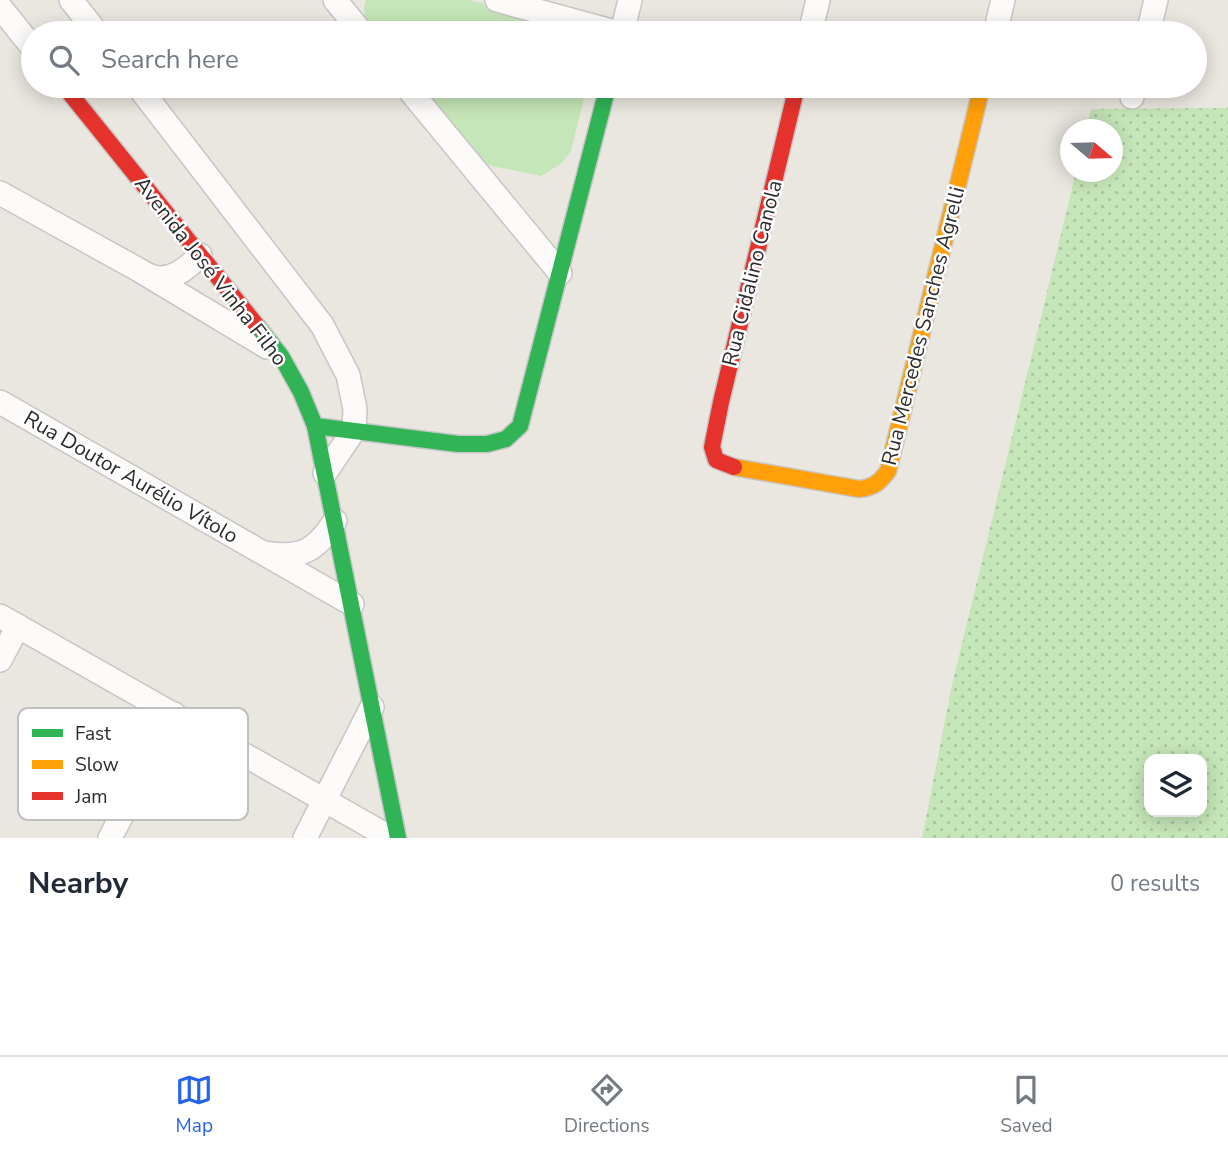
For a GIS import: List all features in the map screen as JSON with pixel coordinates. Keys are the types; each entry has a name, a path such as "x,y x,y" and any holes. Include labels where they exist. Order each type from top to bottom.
{"street":[{"path":"71,0 88,21"},
{"path":"335,0 352,21"},
{"path":"497,0 576,21"},
{"path":"625,21 631,0"},
{"path":"813,21 818,0"},
{"path":"998,21 1003,0"},
{"path":"1150,21 1156,0"},
{"path":"0,7 21,33"},
{"name":"Avenida José Vinha Filho","path":"74,98 281,356 301,392 315,426 398,838"},
{"path":"147,98 322,325 348,376 355,408 355,430 325,473"},
{"path":"416,98 560,273"},
{"path":"315,426 458,444 487,444 506,439 520,426 605,98"},
{"name":"Rua Cidalino Canola","path":"716,460 712,447 713,436 794,98"},
{"name":"Rua Mercedes Sanches Agrelli","path":"716,460 739,468 859,489 869,489 880,483 888,471 979,98"},
{"path":"0,193 156,279 173,276 187,269 200,255"},
{"path":"139,270 281,356"},
{"name":"Rua Doutor Aurélio Vítolo","path":"0,402 352,604"},
{"name":"Rua Doutor Aurélio Vítolo","path":"262,552 284,556 305,551 323,539 335,521"},
{"path":"0,660 9,621 163,708"},
{"path":"305,838 372,706"},
{"path":"248,757 391,838"},
{"path":"110,838 119,820"}],"green space":[{"path":"366,0 470,0 552,21 367,21"},
{"path":"425,98 584,98 571,151 562,163 541,176 488,165 467,152"},
{"path":"1228,108 1228,838 922,838 952,685 1074,182 1123,182 1123,119 1088,119 1091,109"}],"traffic: fast":[{"path":"315,426 458,444 487,444 506,439 520,426 605,98"},
{"path":"258,327 281,356 301,392 315,426 398,838"}],"traffic: slow":[{"path":"734,467 859,489 876,484 888,471 979,98"}],"traffic: jam":[{"path":"74,98 258,327"},
{"path":"734,467 716,460 712,447 794,98"}]}
